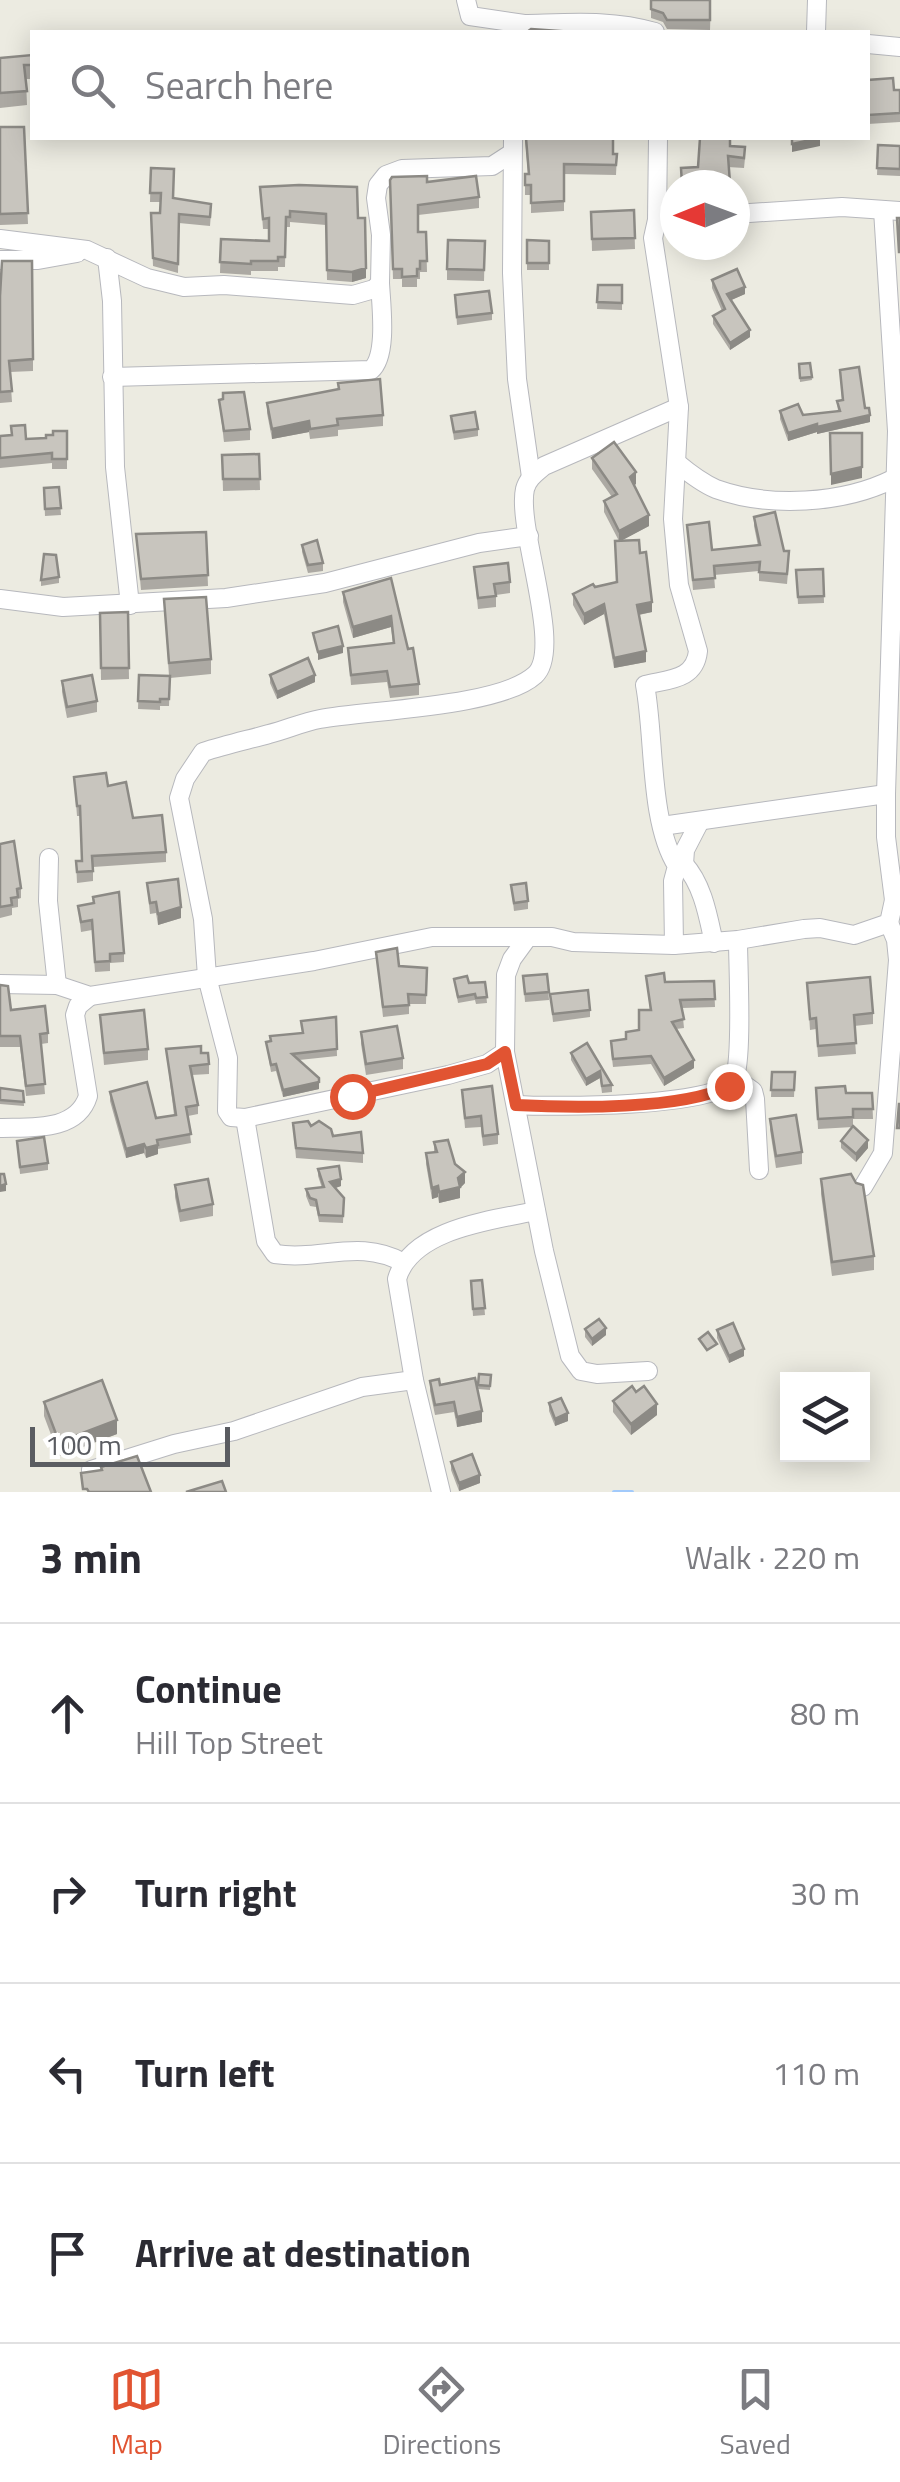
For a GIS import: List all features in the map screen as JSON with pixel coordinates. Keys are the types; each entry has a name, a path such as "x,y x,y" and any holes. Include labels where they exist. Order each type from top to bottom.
{"street":[{"path":"466,0 470,16 522,28 600,22 648,30"},
{"path":"600,22 604,0"},
{"path":"816,30 818,0"},
{"path":"870,44 900,47"},
{"path":"658,140 661,170"},
{"path":"112,377 371,370 381,353 378,185 386,174 402,169 492,166 512,146"},
{"path":"512,146 511,256 517,379 531,477"},
{"path":"750,213 842,207 891,210 897,430 886,837 897,897 889,924 898,960 883,1153 863,1187"},
{"path":"660,228 653,238 657,278 667,317 679,408 673,519 679,585 698,650 697,662 685,676 645,685 664,842 692,873 714,943"},
{"path":"0,239 87,250 147,278 184,287 224,285 353,295 374,289 380,282"},
{"path":"0,260 54,258 87,250"},
{"path":"107,258 112,301 115,467 130,606"},
{"path":"505,1052 487,1064 448,1075 238,1118 227,1111 228,1058 207,977 202,919 179,798 185,780 203,752 315,720 452,702 514,686 536,674 543,664 544,639 524,491 531,477 544,466 679,408"},
{"path":"677,463 715,488 768,500 854,493 893,479"},
{"path":"0,599 62,607 226,598 324,583 478,543 529,536"},
{"path":"662,826 886,794"},
{"path":"674,945 674,881 700,821"},
{"path":"49,858 48,901 57,985"},
{"path":"0,984 57,985 90,996 314,961 432,937 552,936 573,942 674,945 820,928 854,935 889,924"},
{"path":"506,937 512,959"},
{"path":"528,937 506,975 505,1052 570,1356 581,1371 648,1372"},
{"path":"735,1078 738,940"},
{"path":"0,1128 61,1123 78,1116 85,1106 88,1096 75,1015 78,1006 90,996"},
{"path":"516,1105 567,1108 692,1097 720,1090 735,1078"},
{"path":"735,1078 753,1092 760,1170"},
{"path":"238,1118 266,1241 275,1254 369,1249 388,1253 404,1263"},
{"path":"441,1492 414,1380 398,1279 404,1263 416,1251 463,1226 536,1211"},
{"path":"91,1470 174,1444 234,1431 362,1388 414,1380"}],"building":[{"path":"651,0 710,0 710,20 667,20 663,13 651,9"},
{"path":"30,55 30,65 24,65 27,91 0,93 0,58"},
{"path":"893,78 894,90 900,90 900,113 870,115 870,80"},
{"path":"0,127 24,127 28,213 0,214"},
{"path":"526,140 613,140 616,165 564,164 564,201 531,203 531,185 525,185 525,174 529,174"},
{"path":"700,140 730,140 730,146 745,147 744,158 728,156 729,170 681,168 698,167"},
{"path":"878,145 900,146 900,169 877,168"},
{"path":"151,168 174,169 173,198 211,204 210,217 179,214 178,264 153,258 151,213 160,213 161,193 150,193"},
{"path":"427,176 427,182 476,176 479,197 418,205 418,232 426,232 427,261 420,261 417,276 402,277 402,269 393,269 390,180"},
{"path":"260,187 357,187 358,218 365,218 366,268 352,272 327,270 326,214 290,211 290,217 286,217 285,257 251,264 220,262 221,239 269,241 269,218 263,219"},
{"path":"634,210 635,238 592,239 591,212"},
{"path":"900,218 900,252 899,252"},
{"path":"448,240 485,241 484,270 447,269"},
{"path":"527,240 549,241 549,263 527,263"},
{"path":"2,261 32,261 33,359 9,361 12,391 0,392 0,296"},
{"path":"737,269 745,287 727,294 750,330 730,343 713,316 725,309 712,280"},
{"path":"598,285 622,285 622,303 597,302"},
{"path":"489,291 492,313 457,317 455,295"},
{"path":"810,363 812,377 800,378 799,364"},
{"path":"859,367 865,408 869,408 870,415 788,433 780,411 798,404 803,415 840,411 840,370"},
{"path":"380,379 383,415 337,419 338,425 310,429 309,421 272,429 267,403 339,389 338,383"},
{"path":"244,392 250,429 224,431 219,400 223,393"},
{"path":"475,412 478,429 454,432 451,416"},
{"path":"25,425 26,439 67,431 67,459 52,459 52,453 0,458 0,436 12,435 11,426"},
{"path":"830,433 862,433 862,467 831,474"},
{"path":"614,442 636,472 630,477 649,515 619,531 604,501 617,494 592,458"},
{"path":"259,454 260,479 223,479 222,455"},
{"path":"59,487 61,508 45,509 44,488"},
{"path":"775,512 784,551 789,551 787,574 759,572 760,562 714,566 715,578 693,580 687,525 709,522 712,550 760,545 754,517"},
{"path":"206,532 208,575 141,579 136,534"},
{"path":"317,540 323,563 308,565 302,545"},
{"path":"639,540 640,553 646,552 652,602 637,605 646,651 614,658 604,604 584,614 573,594 593,584 595,587 617,582 615,541"},
{"path":"44,554 56,555 59,577 41,580"},
{"path":"508,563 510,582 494,584 496,596 478,598 474,567"},
{"path":"823,569 824,596 798,597 796,570"},
{"path":"391,578 408,649 413,648 419,684 390,687 387,671 351,675 348,648 394,643 391,616 353,627 343,592"},
{"path":"206,597 211,659 169,663 164,599"},
{"path":"128,612 129,668 101,668 100,613"},
{"path":"338,626 343,646 318,652 313,633"},
{"path":"308,658 315,675 277,692 270,675"},
{"path":"92,675 97,701 67,707 62,681"},
{"path":"139,675 170,676 169,699 138,701"},
{"path":"106,773 108,786 126,782 133,818 162,815 166,852 92,856 93,871 77,872 76,861 82,861 80,806 74,777"},
{"path":"14,841 21,888 17,889 18,897 11,898 12,905 0,907 0,844"},
{"path":"178,879 181,907 158,914 156,902 150,903 147,883"},
{"path":"526,883 528,901 514,903 511,885"},
{"path":"119,892 124,953 110,954 110,961 95,962 92,920 81,922 78,906 94,903 93,897"},
{"path":"397,948 399,966 427,968 426,995 408,994 409,1005 383,1007 376,952"},
{"path":"664,973 665,982 714,981 715,999 680,1000 684,1019 672,1022 694,1060 664,1078 651,1056 613,1059 611,1041 626,1039 626,1032 639,1030 639,1010 651,1010 646,976"},
{"path":"547,974 549,992 525,994 523,976"},
{"path":"467,976 469,983 485,982 487,997 458,997 454,979"},
{"path":"870,977 873,1013 854,1015 856,1043 818,1046 816,1018 810,1019 807,983"},
{"path":"0,985 8,986 11,1010 45,1006 48,1033 40,1034 45,1084 26,1086 20,1036 0,1036"},
{"path":"588,990 590,1010 553,1014 550,994"},
{"path":"144,1010 148,1049 104,1053 100,1015"},
{"path":"336,1017 337,1049 292,1054 319,1082 283,1090 276,1064 271,1065 266,1042 271,1041 270,1036 303,1033 301,1021"},
{"path":"397,1026 403,1058 366,1064 361,1032"},
{"path":"587,1043 612,1085 602,1086 600,1071 586,1079 571,1053"},
{"path":"201,1046 201,1053 208,1053 209,1064 190,1066 198,1105 186,1107 191,1134 157,1140 158,1145 146,1148 144,1144 126,1149 110,1092 147,1082 156,1118 176,1115 166,1049"},
{"path":"772,1072 795,1072 794,1090 771,1090"},
{"path":"492,1086 498,1134 483,1136 481,1116 465,1118 462,1090"},
{"path":"845,1086 846,1093 872,1093 873,1109 853,1109 853,1117 818,1119 816,1088"},
{"path":"0,1088 23,1091 24,1102 0,1100"},
{"path":"796,1115 802,1152 776,1156 770,1119"},
{"path":"308,1121 311,1126 319,1121 331,1129 333,1136 361,1132 363,1153 296,1148 293,1123"},
{"path":"853,1126 868,1140 856,1154 841,1141"},
{"path":"44,1137 48,1163 20,1167 17,1141"},
{"path":"448,1140 455,1164 465,1172 458,1178 460,1187 439,1192 438,1186 432,1188 426,1153 437,1152 434,1142"},
{"path":"339,1166 341,1179 330,1182 344,1198 343,1216 319,1215 316,1200 310,1198 306,1189 324,1187 318,1169"},
{"path":"851,1174 856,1183 863,1185 874,1256 832,1262 821,1179"},
{"path":"208,1179 213,1204 180,1211 175,1185"},
{"path":"482,1280 485,1308 473,1309 471,1281"},
{"path":"599,1319 606,1328 592,1339 585,1329"},
{"path":"733,1323 744,1349 729,1356 717,1330"},
{"path":"708,1332 717,1344 707,1350 699,1339"},
{"path":"479,1374 491,1375 490,1386 478,1385"},
{"path":"475,1378 482,1411 457,1417 454,1402 435,1405 430,1381 439,1379 440,1385"},
{"path":"102,1380 117,1420 59,1442 44,1402"},
{"path":"632,1386 636,1392 644,1386 657,1404 631,1424 613,1401"},
{"path":"561,1398 568,1413 555,1419 549,1403"},
{"path":"472,1454 480,1475 459,1483 451,1462"},
{"path":"137,1456 151,1492 83,1489 81,1473 102,1470 101,1467"},
{"path":"222,1481 226,1492 186,1492"}],"waterway":[{"path":"614,1492 632,1492"}],"route":[{"path":"352,1096 487,1064 505,1052 516,1105 567,1108 632,1104 692,1097 729,1086"}]}
